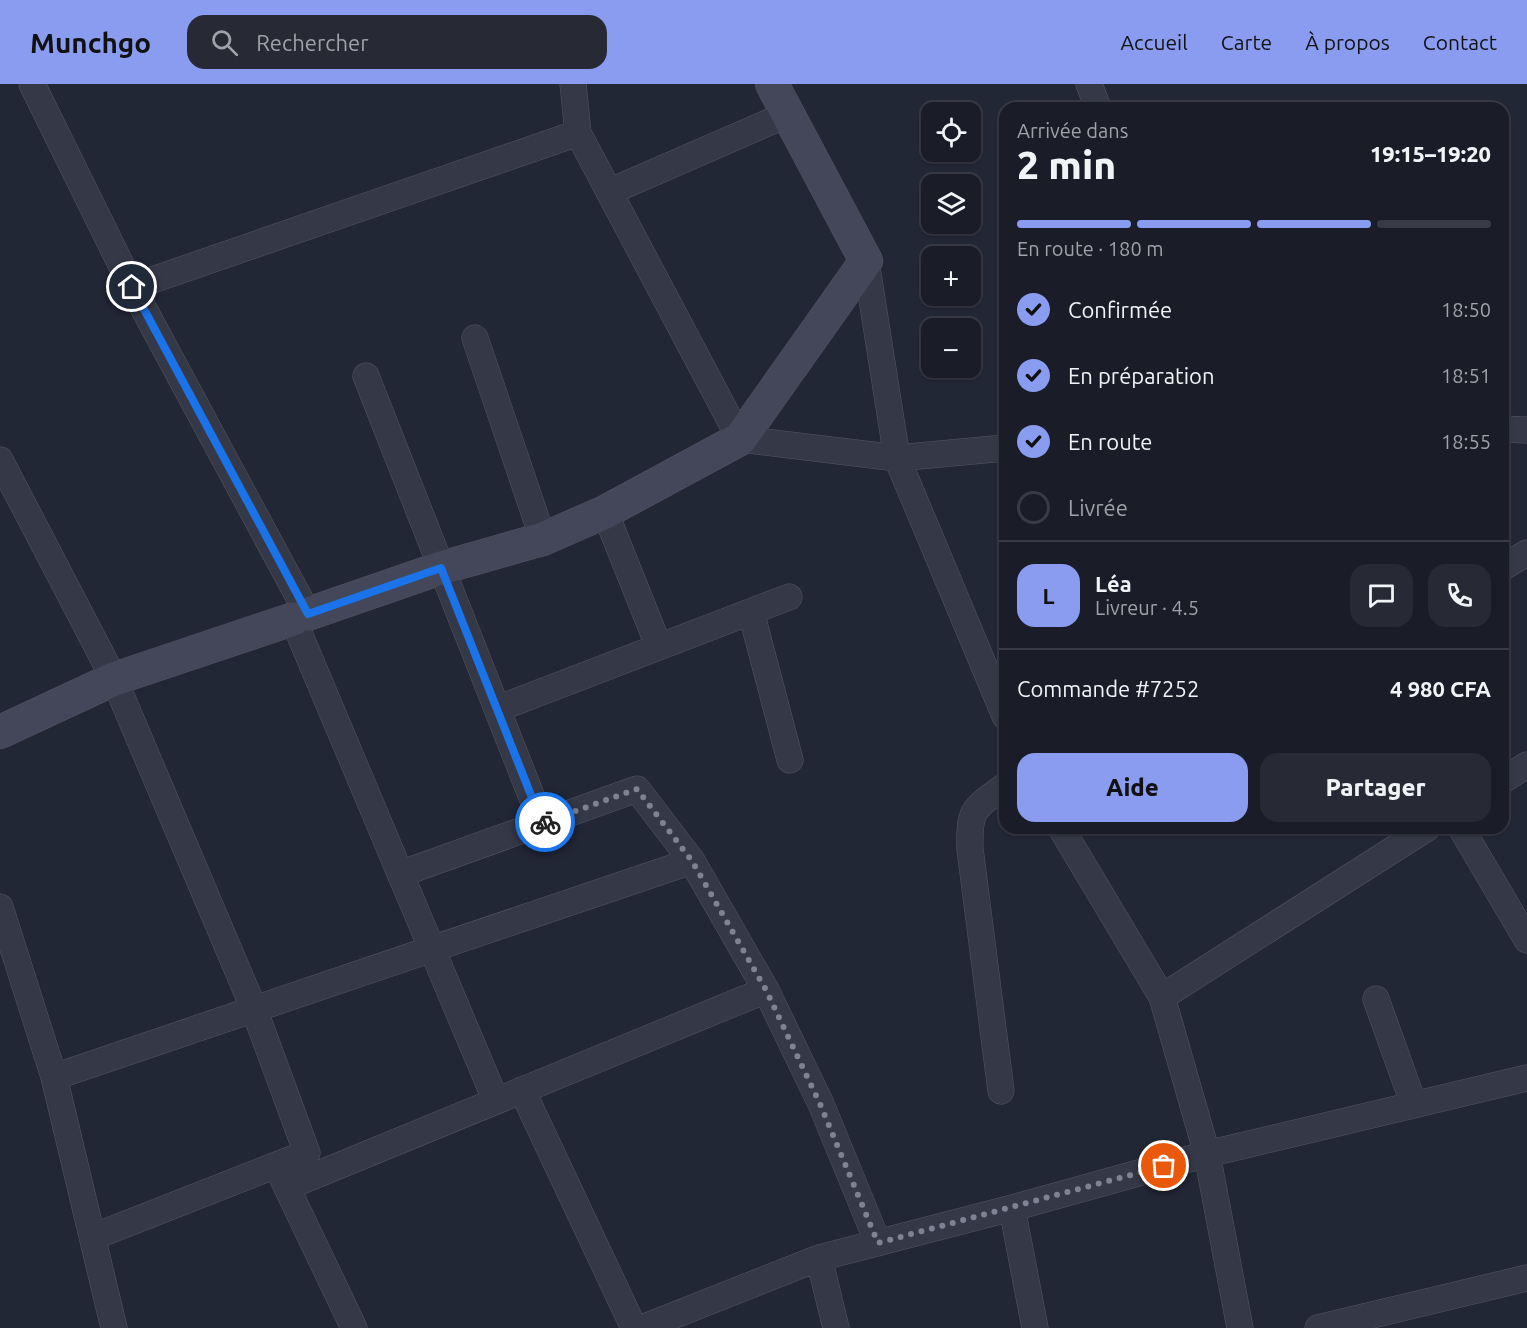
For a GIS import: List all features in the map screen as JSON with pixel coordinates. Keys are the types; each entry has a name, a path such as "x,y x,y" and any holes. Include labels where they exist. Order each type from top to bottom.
{"street":[{"path":"32,84 132,287 300,616 400,874 496,1101"},
{"path":"573,84 578,133 740,439"},
{"path":"772,84 866,261 897,458 999,702"},
{"path":"1089,84 1096,102"},
{"path":"609,192 788,114"},
{"path":"132,287 578,133"},
{"path":"0,732 114,680 441,568 543,538 605,512 740,439 866,261"},
{"path":"475,338 543,538"},
{"path":"366,376 542,823"},
{"path":"1509,429 1527,430"},
{"path":"740,439 897,458 999,449"},
{"path":"0,460 114,680 254,1009 307,1153 282,1176"},
{"path":"605,512 659,647"},
{"path":"1509,564 1527,553"},
{"path":"497,709 789,597"},
{"path":"751,612 790,760"},
{"path":"1509,776 1527,765"},
{"path":"400,874 637,789 692,861 766,990 820,1104 878,1243"},
{"path":"999,790 977,806 969,822 970,849 1001,1091"},
{"path":"1071,834 1162,997 1207,1154 1240,1328"},
{"path":"1162,997 1418,834"},
{"path":"1465,834 1527,940"},
{"path":"54,1077 692,861"},
{"path":"0,907 54,1077 114,1328"},
{"path":"93,1237 282,1176 496,1101 766,990"},
{"path":"1376,999 1414,1105"},
{"path":"642,1328 819,1258 1207,1154 1527,1078"},
{"path":"522,1090 634,1328"},
{"path":"282,1176 354,1328"},
{"path":"1012,1208 1035,1328"},
{"path":"819,1258 836,1328"},
{"path":"1318,1328 1527,1278"}],"way so far":[{"path":"545,822 637,789 692,861 766,990 820,1104 878,1243 1164,1166"}],"route":[{"path":"132,287 308,614 441,568 542,823 545,822"}]}
